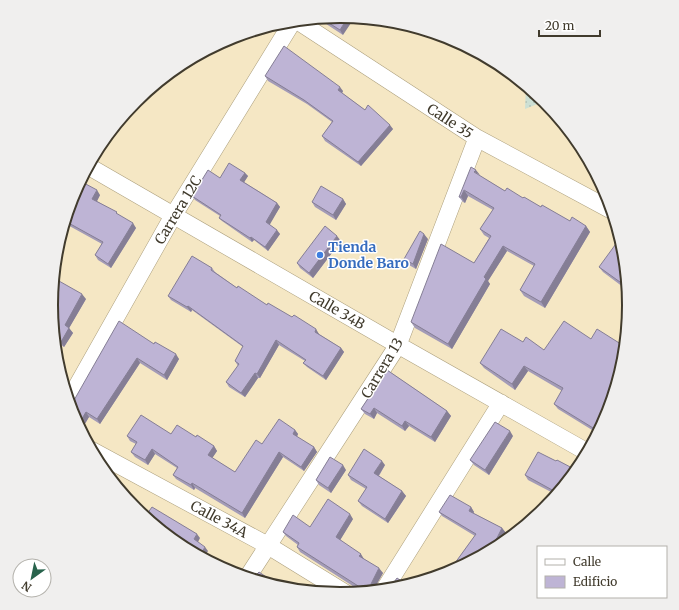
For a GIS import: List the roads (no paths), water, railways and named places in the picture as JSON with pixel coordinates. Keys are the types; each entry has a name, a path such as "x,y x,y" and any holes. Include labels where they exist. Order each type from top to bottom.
{"street":[{"name":"Calle 35","path":"304,25 477,138 604,206"},
{"name":"Carrera 12C","path":"72,395 173,216 289,27"},
{"name":"Carrera 13","path":"251,573 267,545 398,345 477,138"},
{"name":"Calle 34B","path":"93,168 173,216 582,449"},
{"path":"388,583 501,403"},
{"name":"Calle 34A","path":"101,455 267,545 333,587"}],"place":[{"name":"Tienda Donde Baro","path":"320,255"}]}
